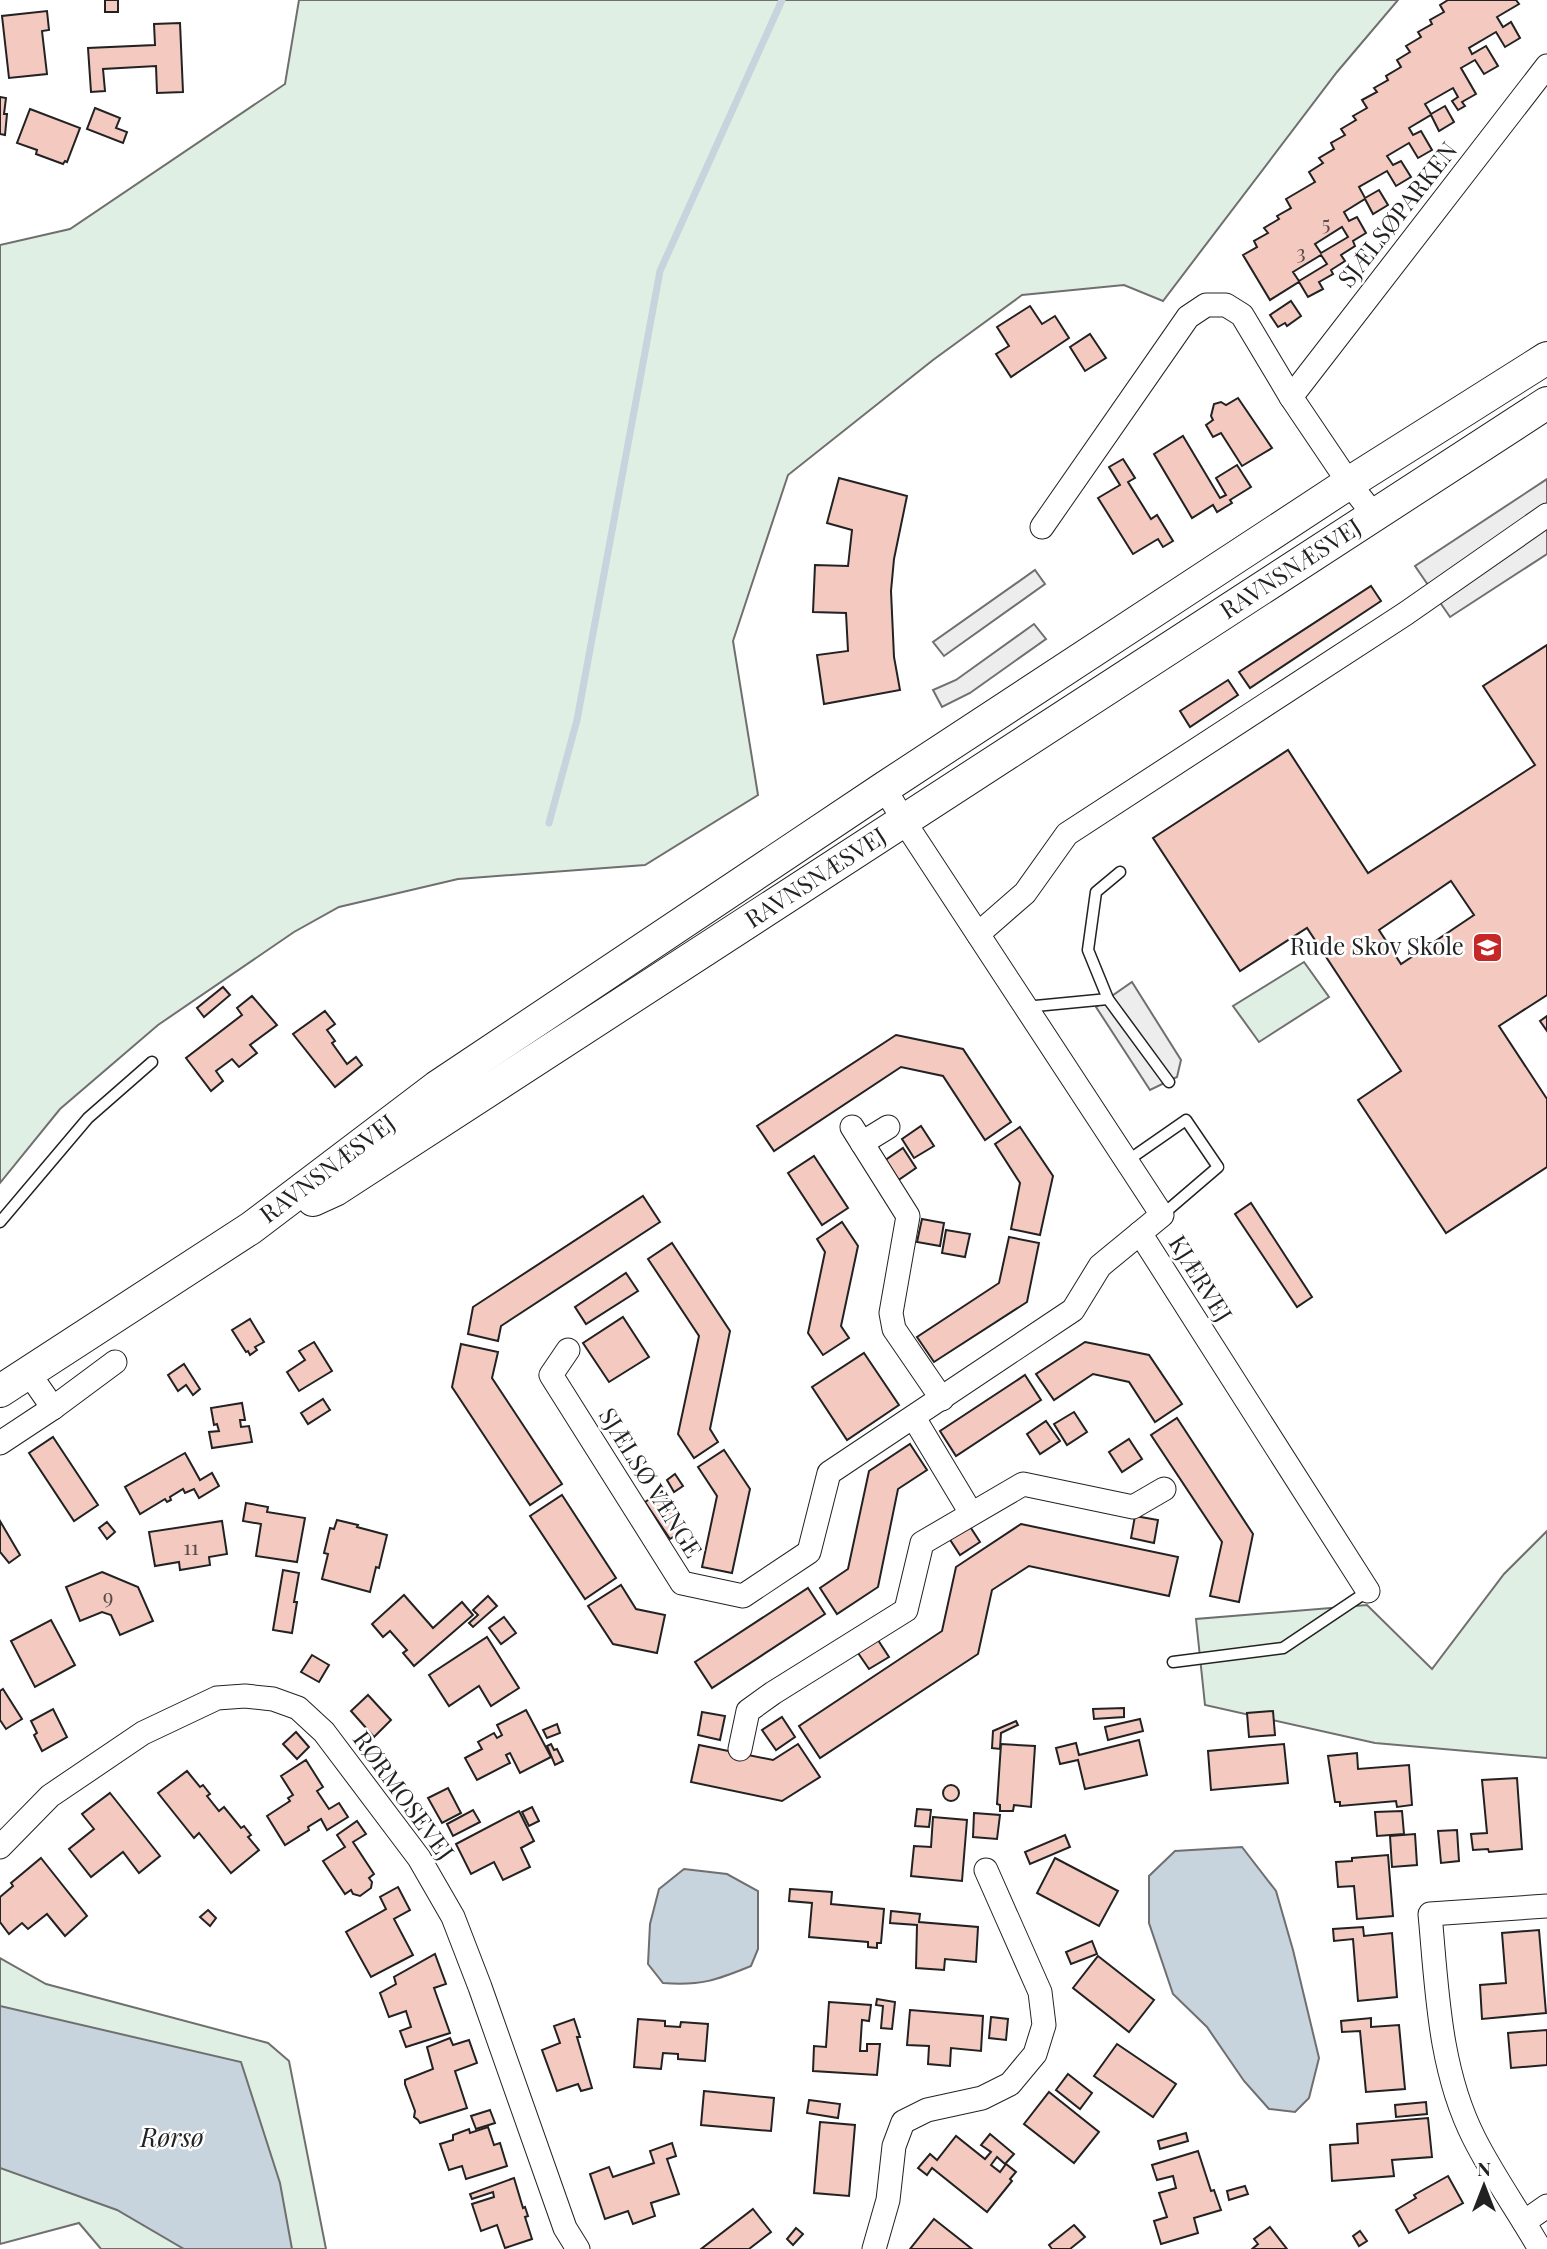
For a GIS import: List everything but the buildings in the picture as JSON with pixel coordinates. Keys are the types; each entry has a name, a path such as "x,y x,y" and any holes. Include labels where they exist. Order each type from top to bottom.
{"main road":[{"name":"RAVNSNÆSVEJ","path":"0,1391 251,1227 436,1087 1349,482 1547,358"},
{"name":"RAVNSNÆSVEJ","path":"251,1227 335,1189 1547,403"}],"street":[{"name":"SJÆLSØPARKEN","path":"1291,397 1547,66"},
{"name":"RAVNSNÆSVEJ","path":"1042,527 1188,317 1206,305 1226,305 1242,315 1291,397 1374,515"},
{"path":"978,934 1025,893 1067,834 1405,614 1547,515"},
{"name":"KJÆRVEJ","path":"884,788 1162,1215 1140,1233 1368,1591"},
{"path":"888,1127 857,1135 908,1216 891,1313 894,1329 942,1399"},
{"name":"SJÆLSØ VÆNGE","path":"568,1350 551,1375 682,1583 743,1596 809,1552 829,1473 1073,1310 1100,1266 1140,1233"},
{"path":"0,1443 115,1362"},
{"path":"29,1372 53,1408"},
{"path":"914,1418 971,1513"},
{"path":"740,1749 748,1711 906,1610 922,1543 1023,1484 1133,1507 1164,1489"},
{"name":"RØRMOSEVEJ","path":"0,1847 50,1796 143,1733 180,1715 224,1697 273,1699 298,1708 324,1732 411,1847 453,1917 565,2228 578,2249"},
{"path":"874,2249 888,2200 894,2146 903,2122 927,2110 982,2098 1010,2084 1035,2054 1044,2025 1040,1992 986,1870"},
{"path":"1540,2249 1474,2138 1455,2088 1441,2032 1430,1914 1547,1906"},
{"path":"1524,2222 1547,2206"}],"lane":[{"path":"1120,872 1096,892 1088,950 1108,999 1169,1082"},
{"path":"1025,1007 1108,999"},
{"path":"0,1222 88,1118 152,1062"},
{"path":"1127,1162 1186,1120 1218,1167 1162,1215"},
{"name":"KJÆRVEJ","path":"1173,1662 1283,1648 1368,1591"}],"green space":[{"path":"299,0 1398,0 1337,72 1163,301 1124,285 1022,295 933,360 788,475 733,641 758,795 645,865 458,879 339,907 294,932 158,1025 60,1109 0,1183 0,245 70,229 285,84"},
{"path":"1304,962 1329,997 1259,1042 1233,1006"},
{"path":"1547,1531 1547,1758 1375,1743 1205,1705 1196,1619 1367,1605 1432,1669 1504,1574"},
{"name":"Rørsø","path":"0,1958 46,1984 268,2043 289,2061 326,2249 101,2249 79,2223 0,2244"}],"shaded area":[{"path":"1547,479 1547,554 1450,617 1415,566"},
{"path":"1035,570 1045,584 944,656 933,642"},
{"path":"1034,624 1046,639 970,693 942,707 933,690 956,680"},
{"path":"1132,982 1181,1060 1177,1077 1150,1090 1096,1007"}],"water":[{"path":"1242,1847 1276,1891 1319,2058 1309,2098 1295,2112 1269,2109 1244,2081 1207,2027 1173,1994 1149,1923 1149,1876 1175,1851"},
{"path":"684,1869 727,1874 758,1891 758,1949 751,1966 708,1981 676,1984 663,1983 648,1964 650,1924 659,1889"},
{"name":"Rørsø","path":"0,2006 241,2062 280,2183 292,2249 184,2249 117,2210 0,2168"}],"waterway":[{"path":"549,823 577,720 660,271 782,0"}],"place":[{"name":"Rude Skov Skole","path":"1487,947"}]}
